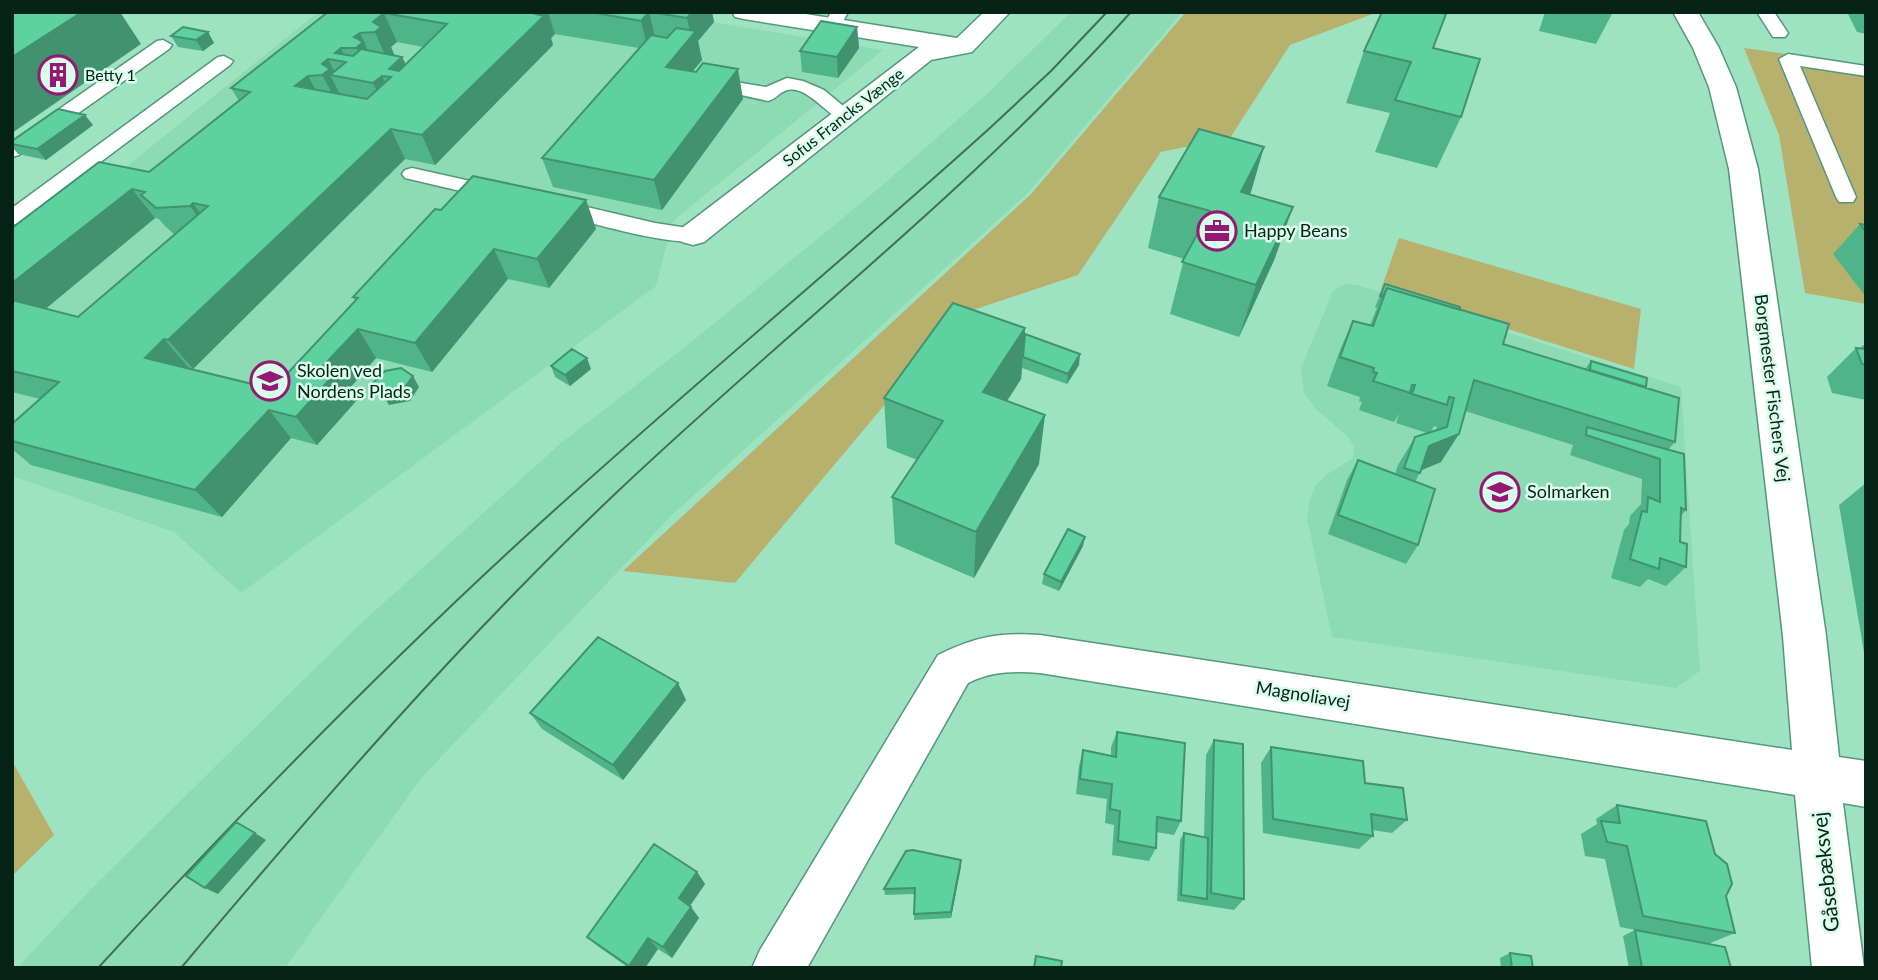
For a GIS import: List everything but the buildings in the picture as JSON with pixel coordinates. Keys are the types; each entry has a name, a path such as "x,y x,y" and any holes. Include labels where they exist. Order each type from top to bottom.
{"street":[{"path":"744,12 836,20 963,47 998,12"},
{"name":"Borgmester Fischers Vej","path":"1685,12 1703,39 1723,89 1733,123 1749,213 1809,679 1816,776"},
{"name":"Sofus Francks Vænge","path":"693,235 923,54 963,47"},
{"name":"Magnoliavej","path":"778,968 953,669 998,651 1040,654 1866,784"},
{"name":"Gåsebæksvej","path":"1816,776 1829,912 1838,968"}],"lane":[{"path":"1765,12 1779,33"},
{"path":"12,151 163,45"},
{"path":"1846,197 1788,60 1866,71"},
{"path":"12,218 223,61"},
{"path":"785,82 797,65"},
{"path":"701,81 768,94 776,85 785,82 809,88 845,115"},
{"path":"412,174 655,230 693,235"}],"shaded area":[{"name":"Skolen ved Nordens Plads","path":"318,12 652,12 883,50 673,221 656,286 241,593 174,532 12,476 12,259"},
{"path":"1071,12 1182,12 1028,193 672,515 422,777 285,968 17,968 92,888 358,626 561,443 684,348 872,194 987,94"},
{"path":"1186,12 1378,12 1290,45 1230,138 1161,152 1078,275 961,314 735,583 623,571 1032,193"},
{"path":"1744,48 1866,65 1866,304 1805,293 1779,135"},
{"path":"1399,238 1641,309 1634,369 1381,289"},
{"name":"Solmarken","path":"1345,284 1357,285 1681,387 1700,671 1676,688 1332,637 1307,518 1310,499 1316,485 1326,475 1353,458 1354,447 1349,438 1316,409 1304,393 1301,368 1333,291"},
{"path":"12,761 54,835 12,876"}],"tram line":[{"path":"98,968 302,753 460,598 632,441 991,127 1051,71 1107,12"},
{"path":"181,968 392,724 558,549 681,433 944,199 1071,77 1131,12"}],"place":[{"name":"Betty 1","path":"58,75"},
{"name":"Happy Beans","path":"1217,231"},
{"name":"Skolen ved Nordens Plads","path":"270,381"},
{"name":"Solmarken","path":"1500,492"}]}
